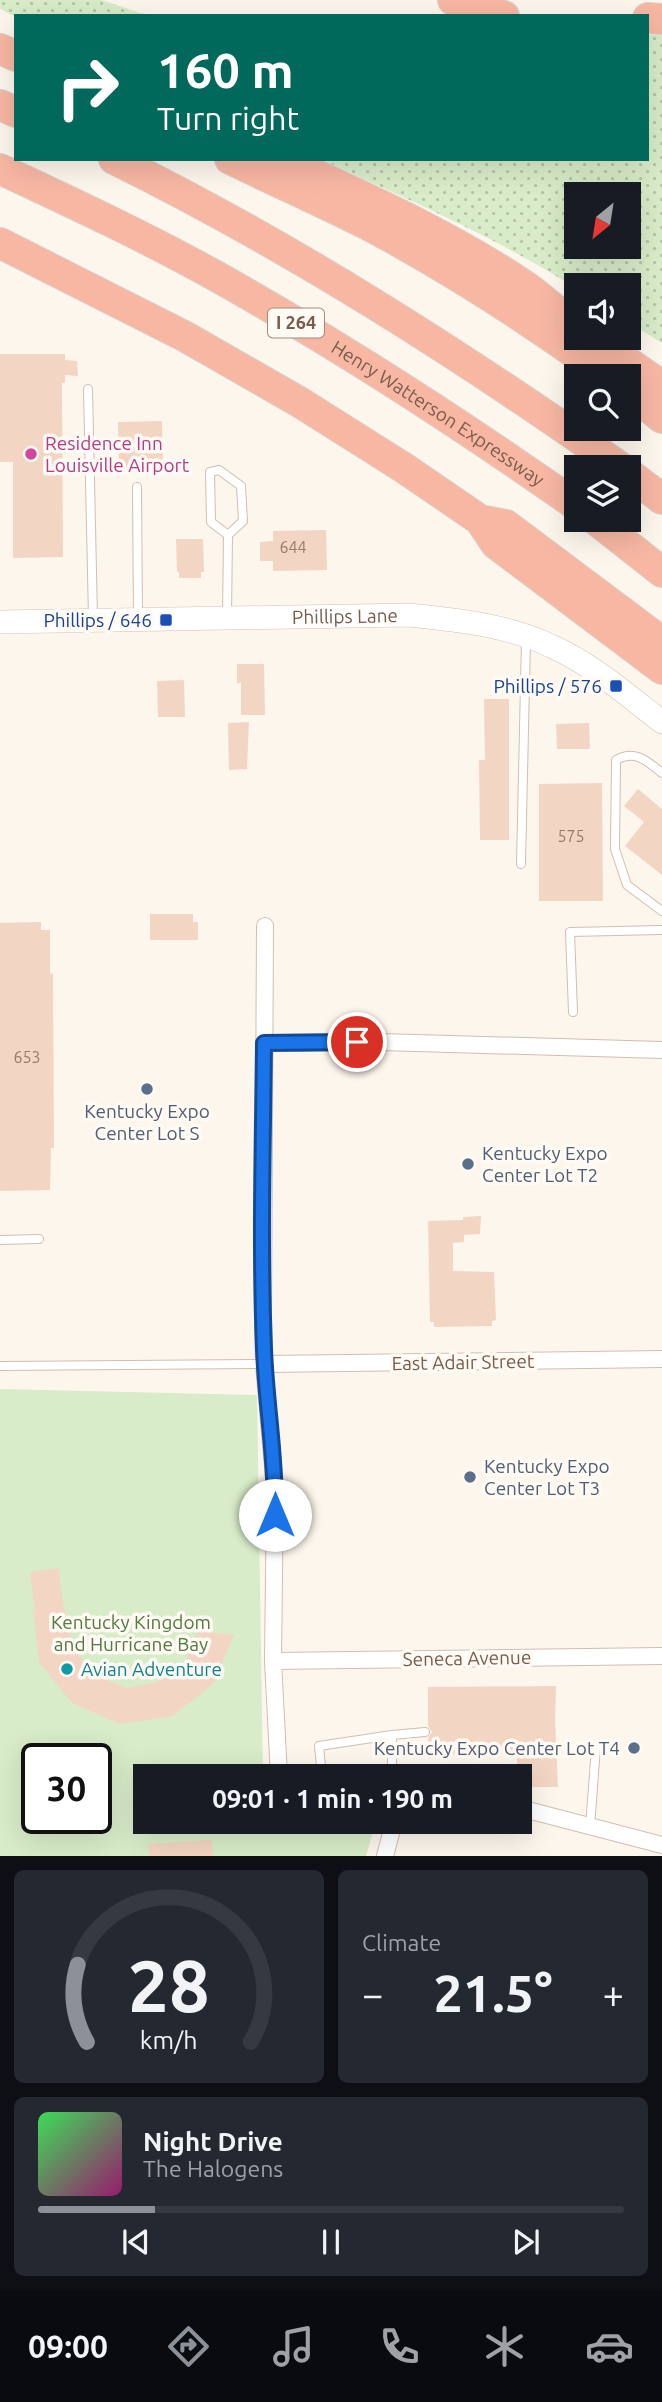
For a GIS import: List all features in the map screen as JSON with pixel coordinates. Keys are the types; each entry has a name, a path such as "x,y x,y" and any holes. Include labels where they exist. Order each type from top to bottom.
{"highway":[{"path":"453,0 498,14"},
{"path":"118,161 320,270 449,350 602,455"},
{"path":"234,161 373,228 467,281 539,326 591,364"},
{"path":"286,161 423,228 526,286 564,303"},
{"name":"Henry Watterson Expressway","path":"0,169 125,228 256,300 421,399 564,497"},
{"path":"0,243 186,337 404,468 480,520 496,544 662,668"},
{"path":"526,286 564,316"},
{"path":"641,348 662,361"},
{"path":"610,350 662,386"},
{"path":"641,401 662,418"},
{"path":"641,483 662,499"},
{"path":"480,520 506,525 662,642"},
{"path":"611,532 662,572"}],"main road":[{"name":"Phillips Lane","path":"0,622 410,615 466,621 526,636 552,646 605,678 662,722"}],"street":[{"path":"265,926 262,1238 264,1364 275,1490 273,1661 278,1764"},
{"path":"264,1043 393,1042 662,1050"},
{"name":"East Adair Street","path":"264,1364 662,1359"},
{"name":"Seneca Avenue","path":"273,1661 662,1656"},
{"path":"532,1811 662,1845"},
{"path":"385,1856 391,1834"}],"lane":[{"path":"89,389 93,621"},
{"path":"227,620 228,535 243,521 242,486 219,470 210,472 211,522 228,535"},
{"path":"137,487 138,621"},
{"path":"521,864 526,636"},
{"path":"662,773 636,755 616,760 615,849 627,885 662,911"},
{"path":"573,1012 570,932 662,930"},
{"path":"0,1240 39,1239"},
{"path":"0,1366 264,1364"},
{"path":"320,1764 318,1746 425,1732"},
{"path":"392,1735 392,1764"},
{"path":"590,1827 596,1747"}],"green space":[{"path":"0,0 102,0 145,14 14,16 0,9"},
{"path":"649,35 662,35 662,343 641,330 641,273 564,273 564,281 482,235 325,161 649,161"},
{"name":"Kentucky Kingdom and Hurricane Bay","path":"0,1389 257,1395 263,1764 133,1764 133,1834 372,1834 366,1856 0,1856"}],"building":[{"name":"Residence Inn Louisville Airport","path":"0,354 65,354 65,360 77,361 78,376 65,375 65,383 62,383 63,557 13,558 13,462 0,462"},
{"path":"162,421 163,468 119,469 118,422"},
{"path":"326,530 327,570 273,571 273,561 260,561 260,542 273,541 273,531"},
{"path":"176,539 203,539 204,572 201,572 201,578 179,578"},
{"path":"237,664 264,664 265,715 241,715 241,682 237,684"},
{"path":"184,680 185,717 158,717 157,681"},
{"path":"484,699 509,699 509,840 480,840 479,760 485,760"},
{"path":"249,722 247,769 229,770 228,723"},
{"path":"589,723 590,749 557,749 556,724"},
{"path":"602,783 603,901 539,901 539,784"},
{"path":"638,789 662,809 662,875 625,846 644,822 624,806"},
{"path":"150,914 193,914 193,922 198,922 198,940 150,940"},
{"path":"41,922 41,930 50,930 50,973 53,974 54,1148 51,1148 50,1190 0,1191 0,923"},
{"path":"481,1216 480,1234 464,1235 464,1242 453,1243 453,1271 494,1272 496,1320 492,1321 492,1326 434,1327 434,1322 430,1322 428,1221 463,1220 463,1217"},
{"name":"Avian Adventure","path":"58,1568 73,1648 94,1675 127,1688 158,1682 185,1662 198,1631 234,1635 213,1684 173,1716 120,1724 72,1703 39,1662 33,1611 30,1572"},
{"path":"556,1686 558,1787 532,1787 532,1764 517,1764 517,1753 429,1755 428,1738 432,1732 428,1726 428,1687"},
{"path":"212,1840 213,1856 149,1856 148,1844"}],"place":[{"name":"Residence Inn Louisville Airport","path":"31,454"},
{"name":"Phillips / 646","path":"166,620"},
{"name":"Phillips / 576","path":"616,686"},
{"name":"Kentucky Expo Center Lot S","path":"147,1089"},
{"name":"Kentucky Expo Center Lot T2","path":"468,1164"},
{"name":"Kentucky Expo Center Lot T3","path":"470,1477"},
{"name":"Avian Adventure","path":"67,1669"},
{"name":"Kentucky Expo Center Lot T4","path":"634,1748"}],"route":[{"path":"275,1515 264,1364 264,1043 357,1042"}]}
